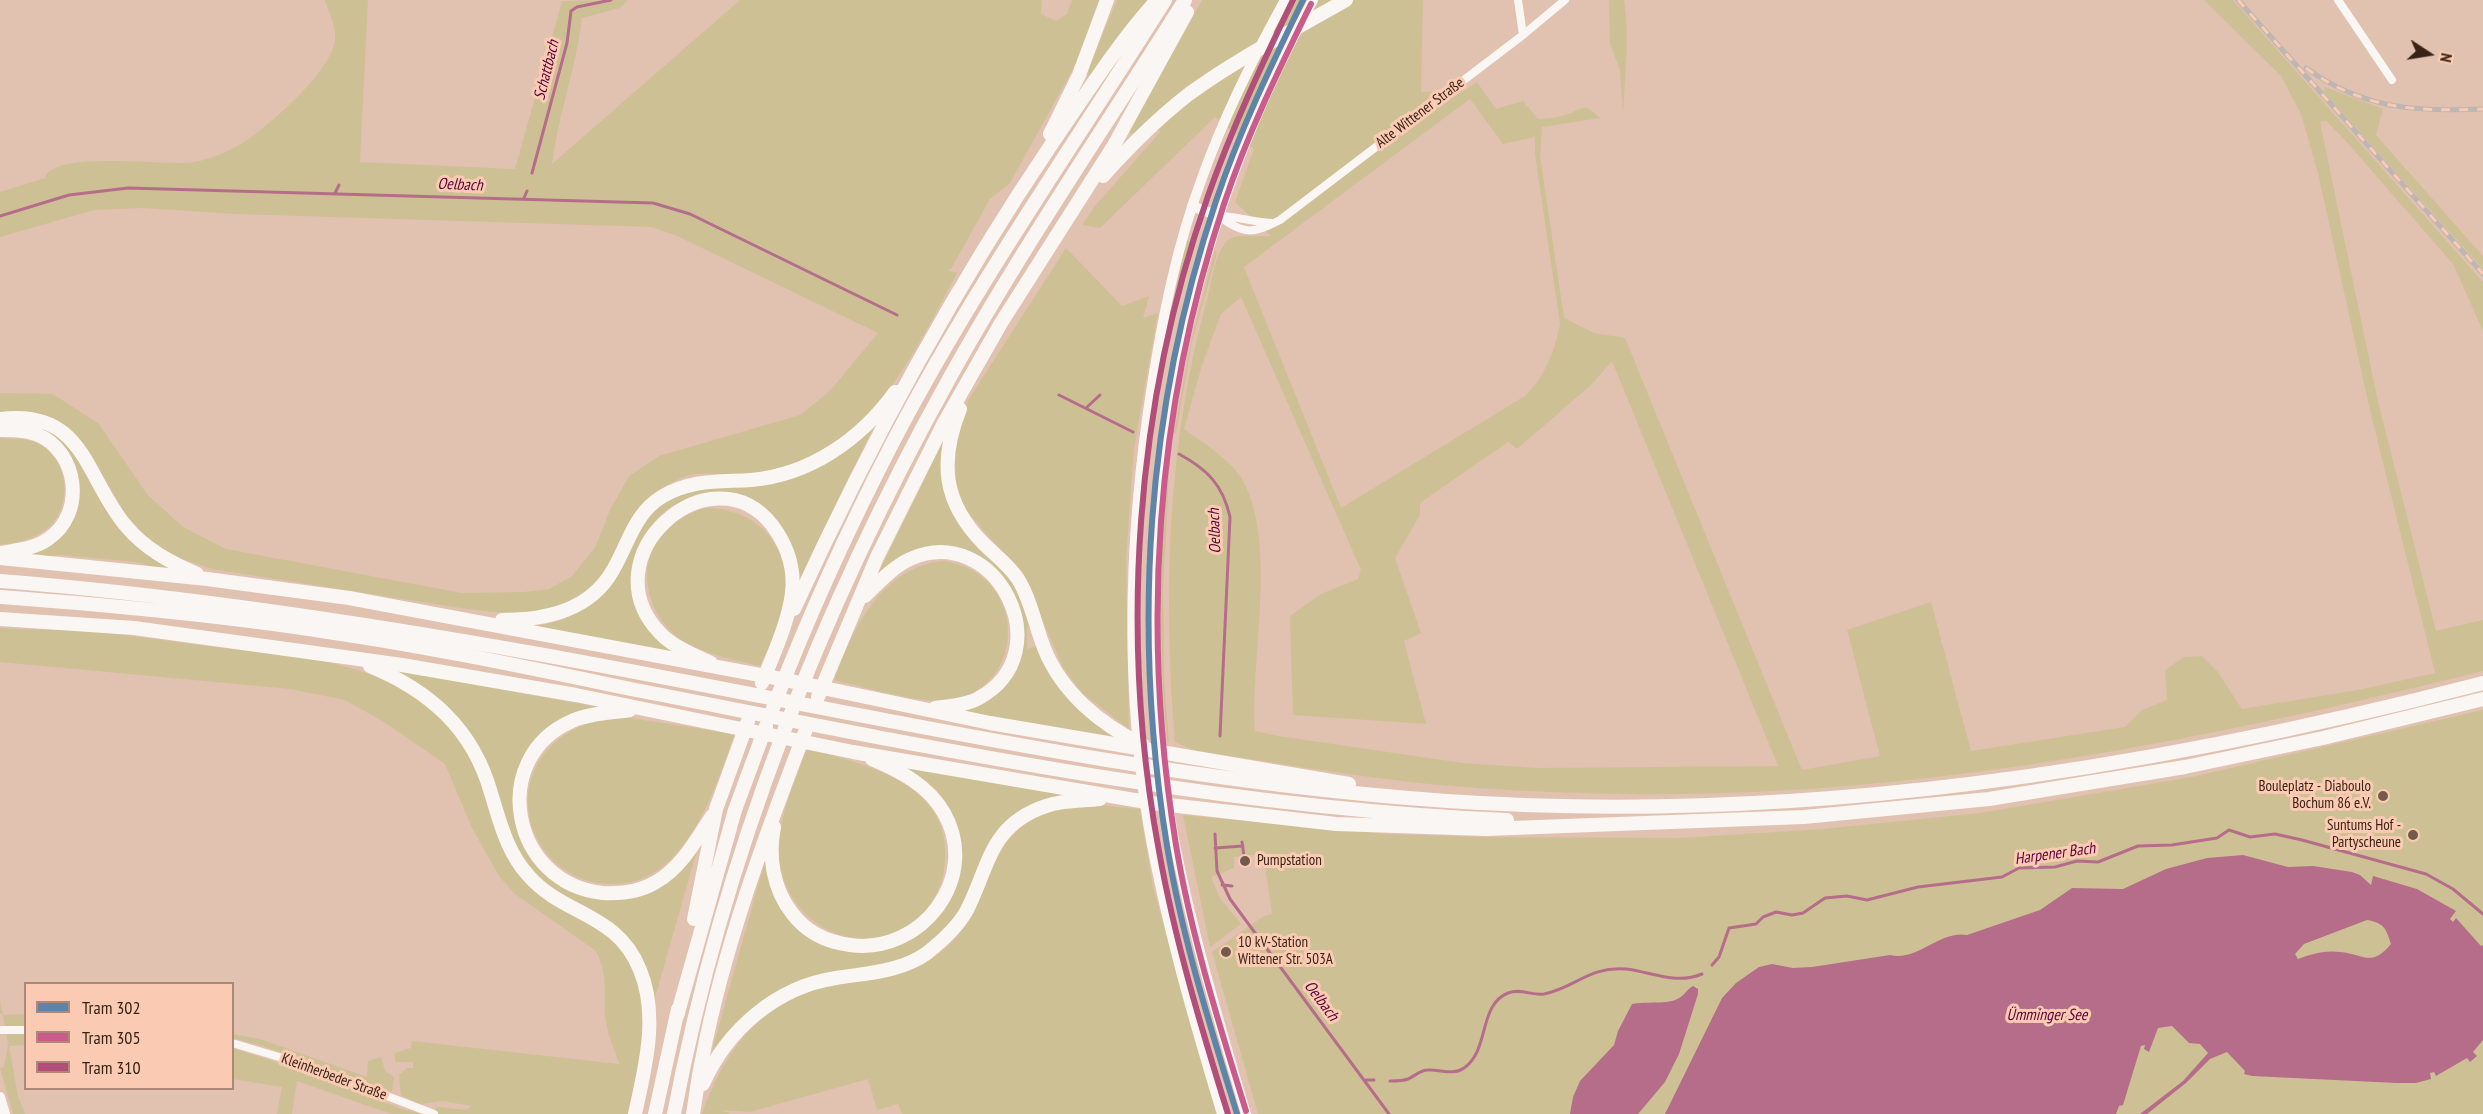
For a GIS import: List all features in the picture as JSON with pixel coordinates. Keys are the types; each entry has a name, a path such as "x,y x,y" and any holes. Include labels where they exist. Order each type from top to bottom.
{"highway":[{"path":"1030,177 1078,75 1107,0"},
{"path":"655,1114 677,1016 716,809 772,658 843,506 924,351 956,296 1030,177 1096,80 1157,0"},
{"path":"677,1016 709,896 755,755 791,661 852,524 895,439 971,305 1166,0"},
{"path":"674,1114 719,929 742,851 811,665 873,525 986,314 1185,0"},
{"path":"693,1114 702,1058 744,902 793,762 829,669 877,557 944,423 976,365 1113,147 1193,0"},
{"path":"1076,207 1142,135 1169,111 1208,82 1346,0"},
{"path":"474,620 544,618 568,611 599,590 613,570 631,529 642,513 661,496 682,486 706,480 753,480 785,474 836,451 858,433 891,398 924,351"},
{"path":"976,365 953,425 949,443 948,475 952,500 970,529 1017,578 1030,603 1046,651 1057,672 1082,704 1099,719 1126,737 1158,752"},
{"path":"0,419 39,421 57,429 72,440 87,458 126,526 150,549 207,579"},
{"path":"0,430 25,431 47,440 63,455 73,484 68,514 62,526 49,538 26,549 0,555"},
{"path":"729,671 678,646 661,633 645,609 640,594 639,565 650,537 667,517 697,503 717,500 749,507 767,520 783,539 790,564 792,592 772,658"},
{"path":"859,602 883,578 911,558 940,553 954,554 986,569 1008,593 1014,607 1018,631 1008,669 989,691 978,699 925,710"},
{"path":"0,555 349,598 474,620 925,710 1452,802"},
{"path":"0,581 128,591 332,618 540,654 923,729 1129,765 1352,793 1452,802 1652,807 1757,804 1831,800 1983,784 2180,751 2483,683"},
{"path":"0,597 100,604 328,632 819,726 1199,791 1385,813 1456,818 1608,823"},
{"path":"0,619 134,628 352,658 576,695 781,735 853,752 1119,798 1336,824 1486,829 1804,817 1989,799 2185,767 2323,738 2483,699"},
{"path":"352,658 415,688 453,720 480,761 507,842 528,876 553,897 610,929 633,956 645,987 649,1019 644,1072 635,1114"},
{"path":"639,709 590,716 573,721 548,736 538,747 523,777 520,805 528,840 539,859 551,873 578,888 612,893 644,888 662,879 678,864 716,809"},
{"path":"781,797 773,833 772,858 779,893 796,918 831,942 854,946 878,946 912,932 933,916 948,890 954,864 953,840 949,824 934,799 920,785 901,772 853,752"},
{"path":"696,1100 711,1066 729,1039 752,1016 778,998 826,980 906,964 938,944 966,911 985,862 996,842 1011,825 1047,806 1119,798"}],"main road":[{"path":"1222,1114 1186,989 1156,864 1137,730 1132,653 1132,557 1142,452 1163,319 1192,206 1239,85 1285,0"},
{"path":"1246,1114 1209,986 1180,870 1163,753 1155,667 1156,543 1167,441 1184,347 1219,216 1262,105 1313,0"},
{"path":"1192,206 1219,216"},
{"path":"0,1097 4,1114"}],"street":[{"path":"1518,0 1523,35"},
{"name":"Alte Wittener Straße","path":"1219,216 1236,228 1253,231 1261,230 1274,223 1523,35 1565,0"},
{"path":"2338,0 2392,81"},
{"path":"1219,216 1240,216 1256,222 1274,223"},
{"path":"0,1030 24,1030"},
{"name":"Kleinherbeder Straße","path":"234,1044 306,1065 434,1114"}],"shaded area":[{"path":"325,0 368,0 360,162 515,169 562,1 628,0 620,8 582,18 552,164 740,0 1042,0 1041,14 1056,21 1067,14 1072,0 1099,0 1078,60 1010,183 990,199 951,269 947,270 957,273 925,333 888,391 865,417 840,439 812,456 779,468 748,474 691,475 662,488 646,501 635,515 611,561 582,594 568,604 551,610 513,613 464,608 212,569 170,555 132,526 91,456 76,437 20,412 0,413 0,393 53,394 99,424 147,494 183,527 226,549 462,593 524,592 549,589 572,576 596,546 610,510 629,476 659,456 800,415 830,391 878,333 675,235 651,227 235,214 143,208 94,210 0,237 0,192 45,178 53,169 68,164 89,162 194,162 224,152 252,136 297,98 323,67 331,53 335,30"},
{"path":"1117,0 1148,0 1090,76 1086,74"},
{"path":"1202,0 1423,0 1421,92 1464,91 1477,82 1496,109 1523,101 1538,119 1562,116 1582,108 1594,112 1600,118 1542,127 1540,156 1564,318 1594,333 1625,338 1802,770 1880,756 1847,630 1931,602 1971,751 2125,727 2142,710 2167,700 2165,670 2184,657 2202,656 2217,671 2242,709 2363,689 2435,673 2369,406 2318,173 2301,114 2281,76 2204,0 2233,0 2483,282 2483,331 2453,264 2344,139 2326,121 2320,122 2378,402 2436,631 2483,620 2483,671 2271,720 2165,742 2058,760 1950,775 1842,786 1734,793 1625,794 1453,786 1341,773 1196,751 1175,742 1169,630 1172,518 1176,462 1184,406 1194,351 1214,267 1223,246 1231,238 1271,236 1235,202 1254,149 1215,117 1100,228 1082,225 1095,206 1161,131 1146,122 1133,134 1129,132","holes":["1470,99 1503,144 1535,137 1535,154 1560,324 1555,344 1544,372 1525,396 1341,508 1244,267","1241,297 1361,570 1358,579 1321,594 1290,616 1293,715 1426,724 1404,641 1421,633 1395,558 1420,515 1420,503 1508,442 1517,449 1591,385 1612,361 1778,766 1537,768 1463,763 1255,731 1261,564 1252,501 1235,469 1184,429 1202,365 1221,314"]},
{"path":"1609,0 1624,0 1626,14 1627,56 1623,113 1620,70 1610,44"},
{"path":"2325,87 2383,109 2376,135 2483,256 2483,269 2323,91"},
{"path":"1187,240 1194,243 1164,366 1146,486 1140,608 1144,735 1139,712 1137,614 1142,506 1155,399"},
{"path":"1203,246 1180,340 1158,465 1152,528 1149,632 1156,739 1150,718 1147,622 1152,513 1158,459 1177,352"},
{"path":"1066,248 1122,306 1149,296 1143,318 1158,313 1134,448 1126,559 1129,729 1082,693 1064,669 1022,574 964,508 956,483 955,447 965,405"},
{"path":"1215,250 1217,253 1192,342 1176,433 1174,433 1191,341"},
{"path":"31,424 52,432 69,446 145,553 175,570 166,571 136,562 60,555 23,558 73,510 61,450"},
{"path":"874,426 798,582 769,516 719,502 693,499 667,510 657,520 642,545 634,587 684,656 533,627 563,620 598,597 634,535 659,505 685,490 768,483"},
{"path":"0,438 28,440 45,448 61,469 64,496 61,509 44,531 28,539 0,545"},
{"path":"943,441 944,482 1014,580 1032,625 1027,628 1027,649 1034,647 1037,643 1044,659 1122,740 960,711 993,693 1022,628 1019,607 1005,580 991,566 955,549 877,576"},
{"path":"1169,472 1163,588 1164,681 1169,742 1167,742 1162,674 1161,573"},
{"path":"704,508 721,509 751,520 763,529 780,554 785,570 785,597 777,628 760,666 712,654 685,642 671,631 660,617 652,601 648,584 648,567 652,550 661,535 675,522"},
{"path":"944,561 972,570 991,586 1003,607 1008,630 1005,653 995,674 977,690 952,700 940,701 893,695 834,680 850,640 873,603 887,587 903,574 922,565"},
{"path":"0,628 107,633 315,660 378,677 407,692 433,711 458,737 469,754 478,772 505,849 514,867 527,884 553,904 602,931 621,948 634,968 641,991 643,1016 638,1067 628,1114 435,1114 435,1108 438,1107 467,1110 471,1106 443,1101 420,1104 401,1095 399,1075 407,1068 413,1068 413,1062 396,1062 394,1053 411,1048 412,1041 619,1064 607,1027 603,970 596,951 515,894 499,876 472,828 445,764 384,722 345,700 290,689 0,662"},
{"path":"394,670 598,707 548,730 516,799 530,840 543,867 552,878 576,892 627,898 697,850 653,1005 645,966 544,884 523,860 507,827 488,765 467,729 441,700"},
{"path":"2483,710 2483,1114 1258,1114 1212,952 1264,916 1272,914 1265,866 1257,865 1255,855 1234,857 1234,868 1211,877 1220,898 1241,924 1210,947 1183,815 1388,834 1485,837 1679,838 1823,829 1980,813 2192,777"},
{"path":"623,717 735,734 703,814 685,843 667,863 644,878 627,883 609,884 584,880 563,869 546,853 534,833 528,811 529,788 537,766 559,739 585,725"},
{"path":"807,749 856,762 904,783 923,799 937,817 945,841 942,877 937,893 928,908 909,925 886,935 864,939 842,935 822,926 804,913 791,894 782,873 780,836 789,798"},
{"path":"905,767 1062,795 1047,799 1018,813 961,914 935,942 904,961 813,978 720,1042 712,1051 766,857 799,927 873,950 935,916 958,844"},
{"path":"1089,804 1140,809 1153,887 1217,1114 902,1114 898,1104 877,1110 868,1079 750,1112 721,1110 731,1114 702,1114 723,1067 736,1046 769,1013 790,1000 813,991 897,974 923,964 936,956 963,929 974,911 999,854 1011,837 1027,823 1049,811"},
{"path":"24,1014 24,1045 9,1046 18,1096 25,1114 13,1114 0,1068 4,1067 8,1045 3,1015"},
{"path":"234,1034 260,1039 367,1077 368,1061 381,1057 385,1071 394,1077 392,1092 263,1046 236,1039 234,1045"},
{"path":"234,1048 319,1076 402,1109 422,1114 391,1114 297,1081 292,1114 277,1114 282,1087 234,1079"}],"water":[{"name":"Ümminger See","path":"2243,855 2288,867 2313,866 2352,872 2360,875 2371,885 2373,876 2417,889 2456,911 2450,919 2453,922 2456,918 2481,946 2483,945 2483,1040 2473,1052 2477,1056 2470,1062 2467,1058 2436,1076 2434,1072 2430,1073 2431,1079 2416,1083 2396,1083 2252,1076 2244,1074 2245,1071 2227,1052 2210,1059 2186,1083 2147,1114 2140,1114 2183,1081 2208,1053 2200,1044 2189,1043 2172,1026 2158,1028 2149,1052 2144,1049 2145,1045 2141,1046 2123,1105 2119,1106 2116,1114 1665,1114 1722,998 1736,983 1759,967 1772,964 1793,968 1812,967 1910,954 1947,937 1967,935 2040,910 2072,888 2123,889 2166,869 2207,858","holes":["2367,920 2384,927 2388,934 2391,944 2378,956 2367,958 2348,953 2329,952 2298,959 2295,954 2304,944"]},
{"path":"1693,986 1698,989 1698,994 1679,1054 1665,1082 1638,1114 1570,1114 1573,1097 1580,1081 1614,1045 1618,1031 1632,1004 1674,1000"}],"waterway":[{"name":"Schattbach","path":"532,173 567,43 571,11 577,7 611,0"},
{"path":"335,193 339,185"},
{"name":"Oelbach","path":"0,216 69,195 128,188 653,203 690,214 897,315"},
{"name":"Schattbach","path":"524,198 527,191"},
{"name":"Oelbach","path":"1059,395 1133,432"},
{"path":"1086,408 1100,395"},
{"name":"Oelbach","path":"1179,454 1206,472 1212,479 1223,496 1230,517 1220,736"},
{"name":"Harpener Bach","path":"1712,965 1719,957 1729,928 1756,924 1763,917 1776,912 1792,915 1803,913 1825,898 1847,896 1867,900 1918,887 2002,877 2019,868 2055,867 2077,861 2098,862 2138,846 2172,845 2217,838 2229,830 2250,837 2275,834 2302,840 2426,874 2453,889 2483,914"},
{"name":"Oelbach","path":"1215,834 1217,871 1230,899 1389,1114"},
{"path":"1242,842 1244,856"},
{"path":"1215,848 1243,846"},
{"name":"Oelbach","path":"1222,885 1232,886"},
{"name":"Harpener Bach","path":"1390,1081 1406,1080 1425,1070 1451,1072 1464,1068 1478,1050 1492,1007 1508,993 1517,991 1544,994 1592,974 1613,969 1626,969 1673,978 1702,974"},
{"name":"Oelbach","path":"1366,1080 1374,1080"}],"railway":[{"path":"2238,0 2483,274"},
{"path":"2306,68 2348,92 2390,105 2435,110 2483,109"}],"tram line":[{"name":"310","path":"1228,1114 1173,918 1159,851 1147,770 1140,687 1138,604 1141,520 1150,438 1164,355 1183,275 1208,196 1227,146 1293,0"},
{"name":"302","path":"1237,1114 1180,914 1167,846 1156,765 1150,683 1149,602 1152,520 1161,440 1174,359 1192,280 1216,201 1245,124 1303,0"},
{"name":"305","path":"1246,1111 1198,946 1176,845 1165,764 1159,683 1158,602 1161,522 1169,441 1182,361 1201,282 1224,204 1243,153 1275,78 1311,4"}],"place":[{"name":"Bouleplatz - Diaboulo Bochum 86 e.V.","path":"2383,796"},
{"name":"Suntums Hof - Partyscheune","path":"2413,835"},
{"name":"Pumpstation","path":"1245,861"},
{"name":"10 kV-Station Wittener Str. 503A","path":"1226,952"}]}
